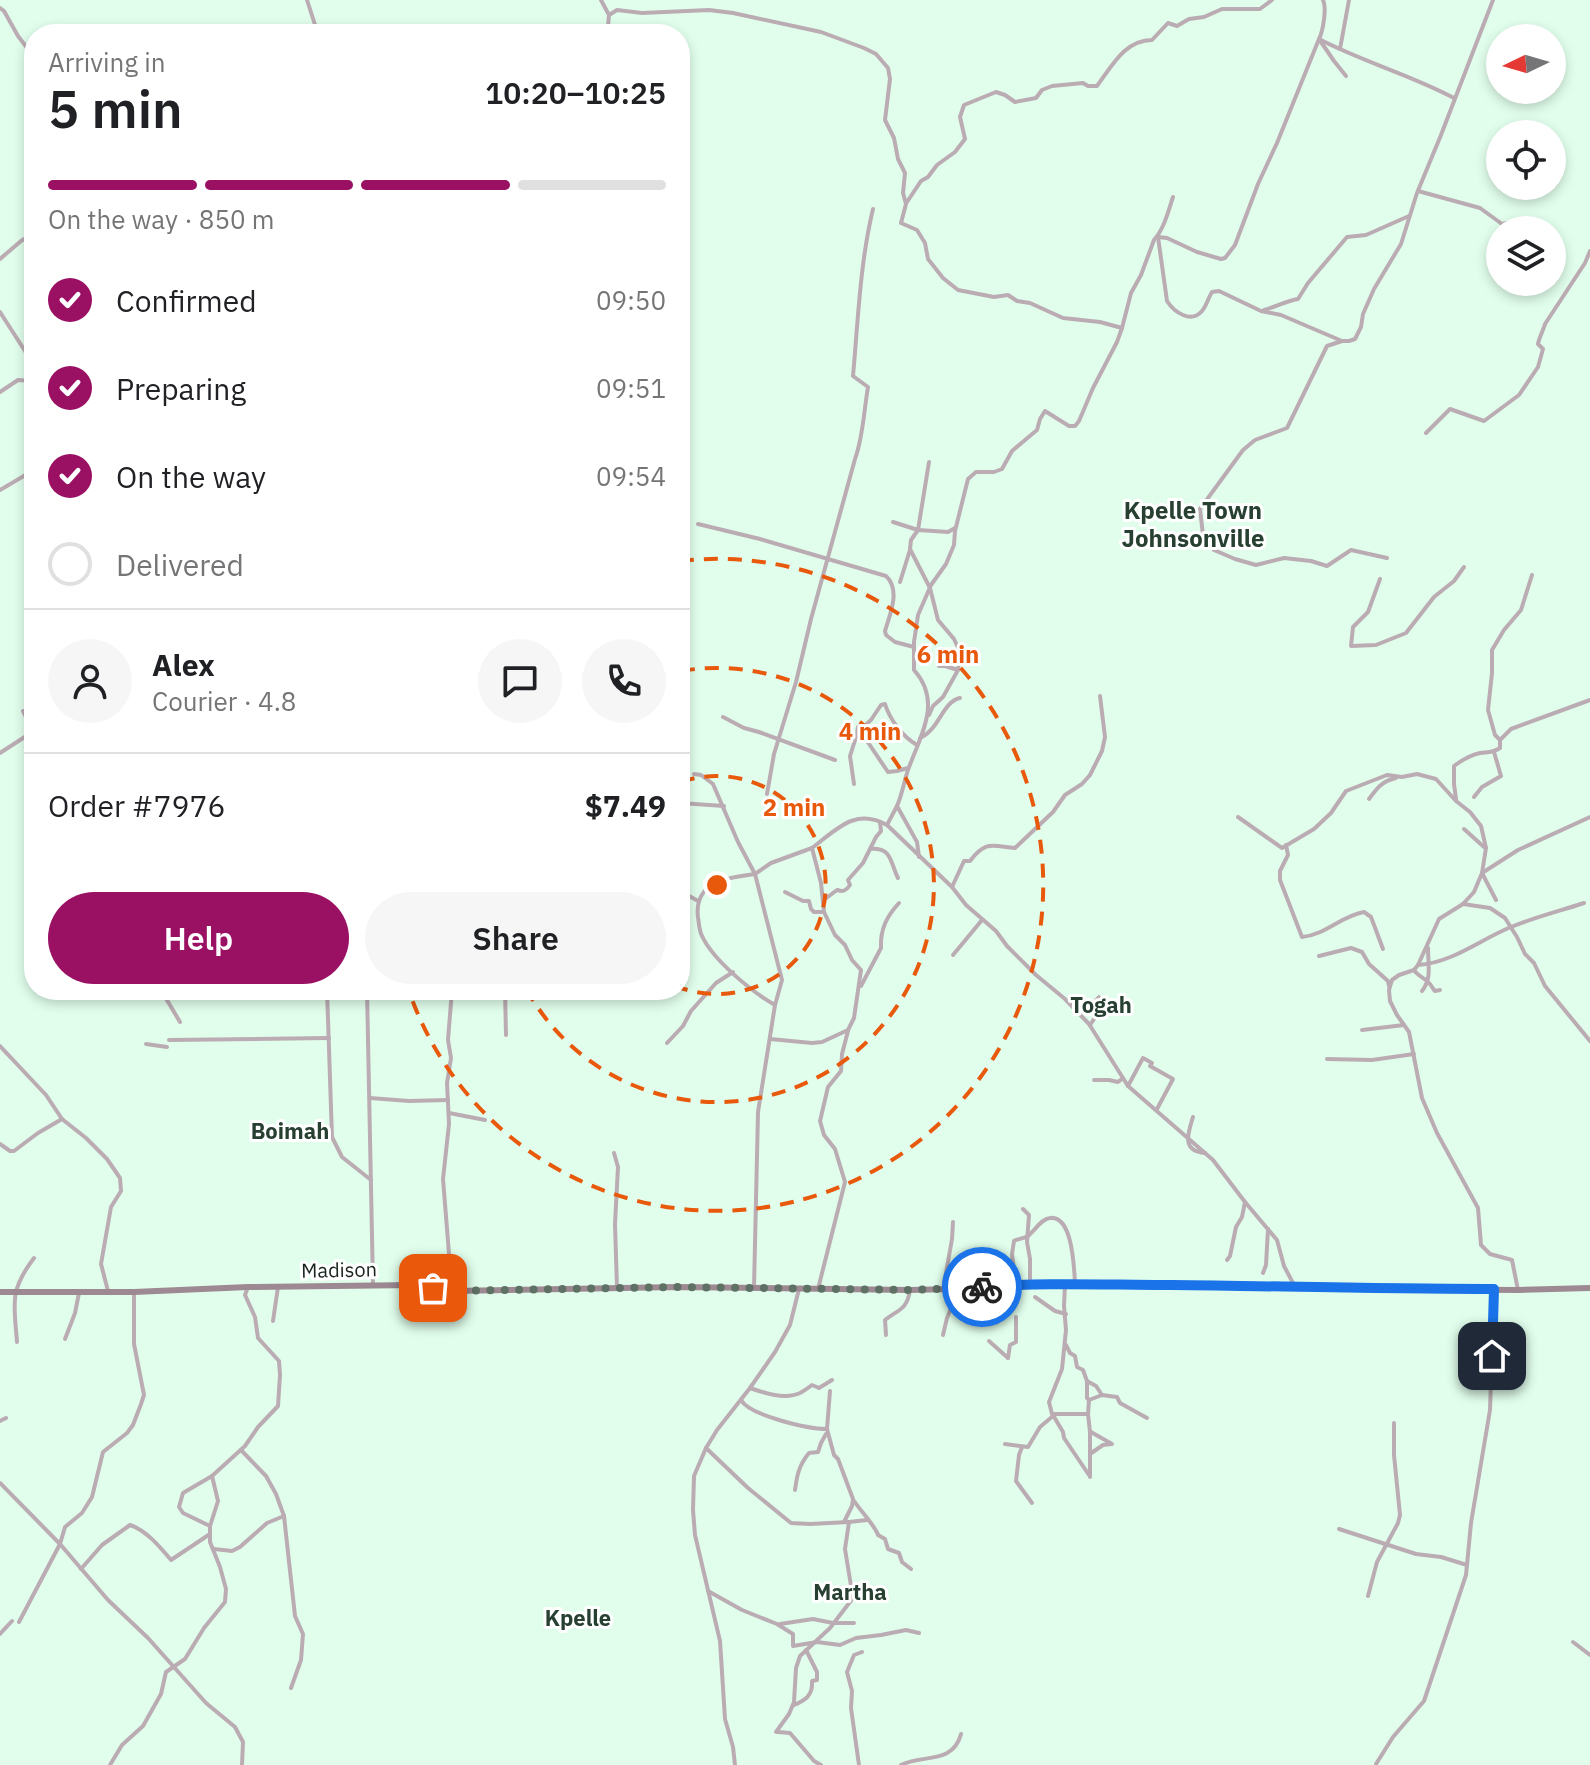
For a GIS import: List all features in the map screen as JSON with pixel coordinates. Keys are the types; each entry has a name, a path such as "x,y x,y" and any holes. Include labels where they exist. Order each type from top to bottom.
{"street":[{"path":"307,0 315,24"},
{"path":"601,0 609,15 608,24"},
{"path":"1122,328 1063,318 1008,295 994,297 958,290 943,278 928,259 925,243 917,230 901,223 906,204 921,181 955,152 965,139 960,117 964,105 996,92 1015,102 1036,98 1042,90 1052,86 1083,83 1097,86 1125,49 1141,40 1152,40 1168,23 1177,26 1222,9 1260,9 1272,0"},
{"path":"1158,237 1221,259 1229,254 1322,33 1326,4 1323,0"},
{"path":"1340,49 1349,0"},
{"path":"1387,558 1351,550 1327,566 1284,558 1256,565 1214,550 1203,535 1200,509 1243,450 1255,440 1287,428 1327,346 1355,339 1374,289 1401,244 1418,191 1493,0"},
{"path":"0,8 24,44"},
{"path":"609,15 617,10 733,13 821,32 876,54 888,68 890,79 885,120 905,173 903,193 906,204"},
{"path":"1319,39 1454,98"},
{"path":"1319,39 1346,76"},
{"path":"1418,191 1480,208 1491,216"},
{"path":"928,718 927,692 923,680 914,670 918,615 954,545 955,528 970,476 976,472 1002,469 1012,451 1037,430 1045,411 1069,426 1075,426 1079,421 1122,328 1131,293 1173,197"},
{"path":"767,794 771,767 861,443 868,387 853,376 857,318 873,209"},
{"path":"1261,311 1298,299 1347,237 1366,235 1409,216"},
{"path":"1158,237 1167,301 1172,310 1182,316 1198,314 1212,292 1219,291 1261,311 1281,315 1342,341"},
{"path":"0,259 24,239"},
{"path":"1426,433 1450,409 1484,421 1519,395 1538,367 1543,349 1538,344 1545,324 1590,251"},
{"path":"0,312 24,349"},
{"path":"0,392 13,382 24,380"},
{"path":"900,582 911,540 918,530 929,462"},
{"path":"0,490 24,476"},
{"path":"893,522 918,530 948,532 955,528"},
{"path":"698,524 828,558 890,578 893,603 886,635 895,642 914,647"},
{"path":"887,825 897,806 933,706 943,697 958,670 960,652 954,639 938,620 930,588 910,549"},
{"path":"1380,579 1368,612 1353,627 1351,646 1376,645 1406,633 1434,597 1454,581 1464,567"},
{"path":"1456,801 1454,766 1462,759 1500,748 1500,740 1495,735 1488,710 1492,650 1521,610 1532,575"},
{"path":"939,666 958,670"},
{"path":"952,887 964,861 970,861 981,847 1002,845 1015,848 1053,812 1065,795 1090,775 1105,737 1100,696"},
{"path":"920,738 927,735 942,718 953,699 960,698"},
{"path":"1500,740 1511,729 1590,700"},
{"path":"854,784 850,756 858,727 862,728 871,720 881,705 885,704 902,733 917,745"},
{"path":"723,717 744,728 835,760"},
{"path":"862,728 863,735 888,772 909,768"},
{"path":"0,753 24,737"},
{"path":"1474,797 1482,787 1501,776 1494,752"},
{"path":"694,774 713,784 755,874 782,980 775,1005 758,1112 754,1288"},
{"path":"1369,799 1385,780 1417,774 1436,779 1481,826 1486,848 1482,873 1474,892 1463,904 1439,919 1416,967 1415,973 1433,990 1440,990"},
{"path":"1238,817 1282,848 1314,829 1331,813 1346,791 1387,775 1402,777"},
{"path":"690,804 724,806"},
{"path":"897,806 917,842 919,857"},
{"path":"1482,873 1518,850 1590,817"},
{"path":"775,1005 755,994 712,952 701,934 698,901 707,888 717,882 755,874 771,863 812,848 849,820 866,818 887,825 1090,1025 1128,1086 1213,1160 1277,1240 1284,1266 1295,1286"},
{"path":"824,900 837,890 847,890 850,885 848,880 863,863 881,831 880,822"},
{"path":"1464,829 1486,848"},
{"path":"1286,845 1288,855 1280,871 1280,880 1302,937 1323,932 1354,914 1364,912 1371,917 1383,949"},
{"path":"812,848 824,912 835,935 861,970 854,1018 842,1054 841,1071 828,1087 820,1121 824,1135 835,1149 845,1182 818,1289"},
{"path":"870,849 887,852 898,878"},
{"path":"1482,873 1496,900"},
{"path":"785,892 809,901 814,912 824,912"},
{"path":"690,898 698,901"},
{"path":"858,992 881,948 886,917 899,903"},
{"path":"1518,1290 1512,1260 1490,1254 1481,1245 1478,1208 1437,1133 1422,1098 1409,1032 1390,1001 1390,988 1392,980 1416,967 1469,948 1510,927 1584,903"},
{"path":"1463,904 1490,908 1505,918 1545,986 1590,1041"},
{"path":"953,955 982,920"},
{"path":"1422,991 1428,982 1428,945"},
{"path":"1319,956 1351,948 1362,952 1369,964 1388,981 1390,988"},
{"path":"667,1043 716,983 733,972"},
{"path":"1070,1004 1092,1005 1099,997 1106,1005 1090,1025"},
{"path":"167,1000 180,1022"},
{"path":"327,1000 332,1137 342,1157 371,1180"},
{"path":"367,1000 373,1286"},
{"path":"451,1000 448,1040 451,1058 447,1083 449,1124 443,1179 452,1291"},
{"path":"505,1000 506,1035"},
{"path":"1362,1030 1404,1025"},
{"path":"770,1039 822,1042 848,1030"},
{"path":"169,1040 329,1038"},
{"path":"146,1044 167,1047"},
{"path":"0,1046 46,1095 62,1119 107,1159 120,1178 121,1191 111,1207 101,1264 108,1291"},
{"path":"1327,1059 1372,1060 1414,1054"},
{"path":"1128,1086 1143,1058 1152,1063 1150,1066 1173,1079 1156,1109"},
{"path":"1094,1080 1118,1082 1123,1078"},
{"path":"370,1098 448,1100"},
{"path":"449,1113 485,1120"},
{"path":"1187,1137 1193,1117"},
{"path":"0,1144 14,1151 62,1119"},
{"path":"614,1153 618,1167 615,1224 617,1288"},
{"path":"1227,1260 1245,1202"},
{"path":"1023,1209 1029,1215 1030,1283"},
{"path":"1016,1284 1013,1242 1027,1237 1046,1219 1062,1222 1072,1247 1075,1283"},
{"path":"943,1290 953,1222"},
{"path":"1263,1273 1268,1229"},
{"path":"17,1342 15,1291 34,1258"},
{"name":"Madison","path":"0,1292 414,1285 452,1291 677,1287 943,1290 1030,1283 1378,1289 1590,1288"},
{"path":"1065,1284 1062,1369 1049,1402 1064,1438 1090,1477 1087,1381 1083,1370 1077,1367 1075,1356 1065,1344"},
{"path":"210,1526 183,1513 179,1507 183,1493 212,1476 241,1450 278,1406 279,1361 258,1335 255,1317 245,1295 248,1287"},
{"path":"273,1321 278,1287"},
{"path":"735,1765 725,1719 720,1641 695,1535 694,1476 717,1430 775,1352 790,1325 799,1289"},
{"path":"943,1335 952,1306 952,1289"},
{"path":"1376,1764 1393,1737 1424,1701 1466,1575 1471,1523 1491,1401 1494,1289"},
{"path":"886,1335 885,1320 905,1307 910,1290"},
{"path":"65,1339 80,1291"},
{"path":"19,1622 60,1544 65,1527 82,1513 92,1497 103,1452 133,1425 144,1395 134,1344 134,1292"},
{"path":"1035,1297 1055,1311 1066,1314"},
{"path":"989,1341 1008,1358 1010,1345 1016,1342 1017,1337 1016,1317"},
{"path":"750,1388 790,1396 812,1385 819,1388 832,1380"},
{"path":"1087,1381 1096,1386 1102,1395"},
{"path":"830,1391 828,1430 834,1455 853,1499 878,1535 885,1539 888,1549 899,1553 902,1562 911,1569"},
{"path":"1089,1400 1102,1395 1117,1397 1120,1403 1147,1418"},
{"path":"741,1400 746,1408 762,1414 810,1429 828,1430"},
{"path":"1053,1415 1088,1414"},
{"path":"1005,1444 1028,1447 1040,1427 1053,1415"},
{"path":"0,1421 6,1418"},
{"path":"1368,1596 1377,1562 1400,1515 1394,1423"},
{"path":"795,1490 802,1461 809,1453 818,1452 828,1430"},
{"path":"1090,1432 1112,1444 1103,1445 1090,1454"},
{"path":"1022,1447 1016,1481 1032,1503"},
{"path":"706,1448 791,1523 867,1520"},
{"path":"241,1450 266,1476 284,1516 295,1616 303,1634 301,1660 291,1688"},
{"path":"110,1765 122,1745 143,1726 161,1694 166,1672 185,1659 225,1602 226,1589 210,1542 210,1526 218,1501 212,1476"},
{"path":"0,1483 206,1703 235,1727 243,1742 242,1765"},
{"path":"821,1765 790,1733 776,1732 792,1706 796,1668 805,1647 833,1623 853,1598 845,1549 846,1522 853,1499"},
{"path":"213,1549 232,1551 267,1523 284,1516"},
{"path":"81,1569 102,1545 130,1525 146,1535 171,1560 210,1534"},
{"path":"1339,1529 1416,1554 1467,1565"},
{"path":"708,1591 742,1610 777,1624 793,1634 793,1646 805,1647"},
{"path":"777,1624 813,1619 854,1623"},
{"path":"0,1634 12,1621"},
{"path":"814,1642 840,1645 856,1638 906,1630 919,1633"},
{"path":"1573,1642 1590,1655"},
{"path":"792,1706 805,1701 813,1688 812,1681 817,1680 817,1672 805,1647"},
{"path":"859,1765 851,1708 852,1691 847,1672 854,1655 862,1652"},
{"path":"901,1765 908,1761 940,1757 958,1744 961,1734"}],"way so far":[{"path":"433,1288 452,1291 677,1287 910,1290 982,1287"}],"district":[{"name":"Kpelle Town Johnsonville","path":"1193,525"},
{"name":"Togah","path":"1101,1005"},
{"name":"Boimah","path":"290,1131"},
{"name":"Martha","path":"850,1592"},
{"name":"Kpelle","path":"578,1618"}],"route":[{"path":"982,1287 1075,1283 1494,1289 1492,1356"}]}
